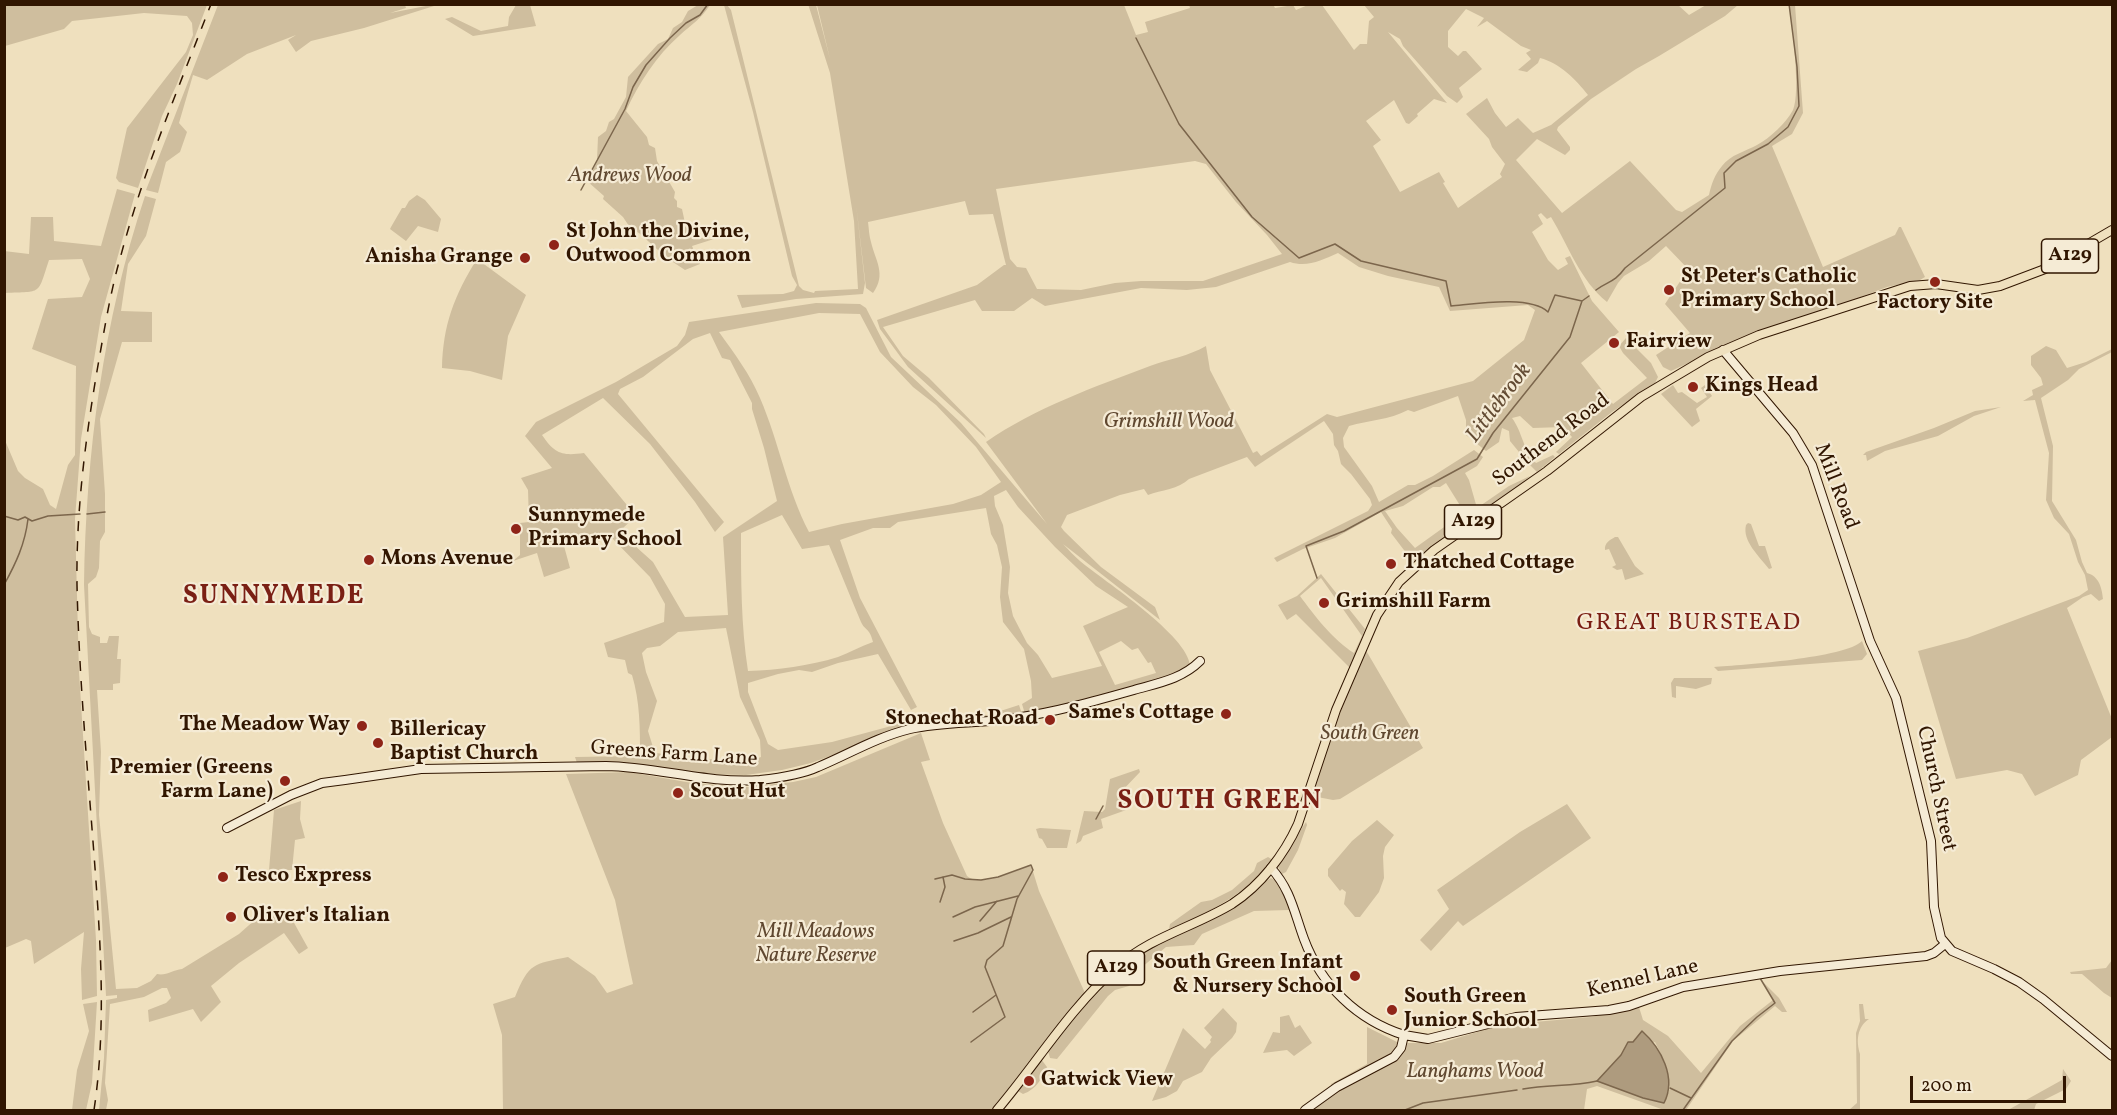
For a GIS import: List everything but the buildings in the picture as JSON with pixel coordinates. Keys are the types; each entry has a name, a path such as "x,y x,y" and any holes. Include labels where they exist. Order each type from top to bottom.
{"main road":[{"name":"Southend Road","path":"997,1110 1083,1000 1116,967 1152,942 1232,903 1271,868 1292,838 1298,824 1336,710 1377,615 1389,593 1399,582 1452,536 1547,471 1641,397 1686,369 1723,350 1786,326 1910,286 1936,284 1978,290 2000,286 2045,269 2112,230"}],"street":[{"name":"Mill Road","path":"1723,350 1771,405 1805,450 1876,658"},
{"name":"Church Street","path":"1876,658 1896,698 1913,774 1927,821 1932,850 1937,925 1945,944"},
{"name":"Greens Farm Lane","path":"227,828 291,795 322,783 421,769 606,766 722,779 759,780 778,777 816,768 860,746 911,729 1015,718 1099,700 1181,675 1200,660"},
{"name":"Kennel Lane","path":"1271,868 1286,887 1305,941 1330,985 1352,1008 1371,1021 1404,1035 1428,1038 1516,1017 1609,1010 1692,985 1780,971 1926,956 1945,944"},
{"path":"1945,944 1952,951 2019,982 2112,1056"},
{"path":"1305,1110 1337,1087 1394,1057 1401,1048 1404,1035"}],"green space":[{"path":"5,4 207,5 177,84 162,116 138,188 119,182 116,178 127,128 186,52 193,35 192,23 187,16 144,13 72,21 64,29 5,46"},
{"name":"Grimshill Wood","path":"808,4 816,5 830,59 817,5 1124,5 1136,35 1148,32 1145,22 1190,8 1189,5 1273,4 1275,8 1293,5 1296,10 1308,5 1322,5 1354,50 1360,44 1367,44 1369,21 1374,17 1364,5 1677,4 1689,15 1706,5 1738,5 1725,16 1636,69 1591,99 1558,127 1557,130 1570,147 1565,155 1537,139 1516,160 1562,213 1630,161 1676,210 1682,212 1709,195 1715,176 1725,162 1767,138 1782,125 1793,110 1796,75 1789,5 1795,5 1803,113 1792,134 1772,146 1823,267 1895,235 1901,227 1925,277 1887,287 1699,358 1671,371 1663,367 1656,355 1690,333 1665,304 1690,271 1666,246 1649,261 1624,276 1607,302 1589,284 1551,217 1547,219 1541,213 1538,215 1543,224 1532,232 1548,260 1558,270 1568,264 1565,258 1570,256 1592,301 1619,332 1581,363 1613,404 1647,378 1619,346 1626,338 1651,363 1658,377 1655,383 1612,412 1559,454 1556,452 1572,437 1563,427 1533,428 1520,416 1512,418 1528,452 1536,463 1553,455 1555,457 1537,472 1510,441 1509,431 1502,428 1499,442 1486,451 1466,435 1466,420 1458,396 1414,412 1408,410 1386,418 1349,426 1343,438 1344,447 1372,486 1379,502 1408,485 1415,485 1433,476 1474,450 1483,457 1477,466 1465,473 1477,508 1509,486 1530,476 1517,488 1413,562 1391,533 1392,529 1381,512 1335,538 1303,549 1277,562 1274,558 1368,511 1372,505 1370,499 1341,464 1334,445 1333,434 1324,421 1255,467 1247,457 1189,479 1175,487 1148,495 1144,489 1120,495 1067,515 1061,527 1064,531 1101,567 1155,607 1160,620 1063,544 1080,561 1161,625 1186,654 1190,666 1165,679 1025,714 1022,704 1032,698 1031,681 1024,649 1003,622 1000,597 1002,567 997,545 991,534 986,508 898,522 890,528 873,528 840,540 860,598 917,707 911,710 878,654 838,663 812,672 799,670 778,674 748,683 748,692 768,744 778,750 832,742 895,725 920,713 988,715 1019,705 1022,714 945,722 863,744 811,763 746,775 698,774 640,764 577,763 575,757 640,756 640,725 632,675 628,673 625,660 608,657 604,643 664,622 665,604 650,577 608,534 594,538 594,535 564,546 570,568 544,577 537,553 513,561 520,555 520,523 529,522 528,490 521,478 552,468 525,436 536,422 616,382 677,346 685,335 689,322 816,303 860,304 866,308 891,357 961,423 1047,524 986,442 1024,419 1065,399 1206,346 1210,370 1253,453 1257,451 1261,456 1327,414 1337,417 1473,381 1524,340 1535,310 1528,305 1450,311 1439,287 1359,267 1338,253 1308,264 1290,262 1216,287 1187,290 1141,288 1045,306 1032,298 1014,311 982,311 975,300 883,327 903,356 929,378 986,438 908,367 880,329 877,320 977,285 1006,265 993,214 969,215 965,201 868,222 870,240 880,273 873,293 866,288 856,204 865,283 863,294 796,299 742,308 737,295 783,294 794,291 797,285 792,276 753,112 724,5 731,10 799,286 803,290 814,293 815,291 858,289 854,221 830,73","holes":["1466,9 1484,18 1477,27 1487,21 1521,46 1531,50 1526,53 1531,59 1518,70 1527,72 1538,63 1540,58 1547,60 1567,73 1588,95 1551,125 1533,133 1518,118 1506,127 1487,98 1466,114 1489,139 1505,164 1500,174 1502,177 1458,208 1439,172 1400,192 1373,146 1381,140 1366,121 1394,100 1406,123 1409,124 1434,99 1447,103 1388,32 1400,39 1403,46 1447,96 1457,103 1463,97 1459,88 1482,69 1466,51 1458,56 1448,47 1448,31","1195,161 1206,164 1282,254 1203,281 1141,281 1115,283 1081,290 1037,289 1026,268 1017,267 1010,259 996,189","819,313 860,314 880,352 976,447 1001,482 981,495 953,504 809,532 795,500 760,398 747,372 719,332","710,333 722,358 730,360 752,403 777,501 723,537 728,615 685,617 653,562 634,545 623,528 636,516 584,453 564,454 555,450 542,435 603,398 650,444 715,532 724,522 618,394 620,389 643,377 693,339","1446,483 1466,515 1447,525 1415,548 1385,511 1403,506 1433,487 1440,487","1006,490 1018,507 1055,547 1096,586 1128,607 1083,626 1102,666 1052,678 1038,655 1027,643 1013,616 1008,593 1010,567 1003,525 995,506 994,496","782,515 802,549 829,545 861,622 873,642 838,657 816,663 782,669 748,671 741,585 741,533","726,628 740,697 760,740 761,757 753,760 702,759 656,753 648,731 657,701 646,672 642,653 647,648 660,646 678,632","1121,641 1132,650 1138,648 1148,663 1151,662 1156,673 1115,685 1099,652"]},
{"path":"218,5 405,5 406,8 390,13 434,6 364,28 311,41 296,52 288,40 296,35 247,54 207,80 193,75 179,123 187,132 180,152 166,162 158,193 146,190"},
{"path":"516,5 530,5 536,26 473,36 445,19 452,17 481,31 508,26 509,17"},
{"name":"Andrews Wood","path":"698,5 710,5 700,18 671,43 656,61 642,80 626,111 647,137 649,145 655,148 657,161 675,192 677,207 682,209 685,223 683,224 698,237 717,238 692,246 700,264 685,270 631,229 623,217 603,199 604,196 587,181 597,160 598,137 606,131 609,122 614,119 626,97 628,77 658,44 668,39 673,28 682,22 688,11"},
{"path":"117,189 135,194 101,317 81,439 75,519 79,672 96,940 97,996 82,1000 81,969 84,932 34,964 31,941 26,939 5,948 4,438 18,471 43,489 50,505 56,509 68,465 75,455 76,366 32,349 48,299 82,297 90,279 82,259 49,260 37,289 5,293 4,251 29,254 31,217 53,217 54,241 101,246"},
{"path":"417,195 425,200 441,219 438,232 418,226 406,241 390,229 402,208 405,208 409,201"},
{"path":"145,196 156,199 146,236 128,264 121,311 152,312 152,342 122,342 100,419 105,532 100,541 99,568 96,577 88,584 89,627 92,634 100,637 100,643 107,643 109,636 119,636 117,659 121,659 120,683 113,684 113,690 97,690 101,752 99,815 116,989 137,988 151,981 157,974 182,969 239,934 266,910 270,915 288,912 308,948 299,954 284,933 239,963 211,986 221,1002 201,1022 193,1009 149,1022 148,1010 166,1003 171,998 167,988 162,988 144,997 110,1004 105,1083 108,1100 106,1110 99,1110 106,1000 117,998 117,995 106,996 84,585 85,536 93,437 108,339 130,243"},
{"path":"477,259 526,295 508,336 502,380 470,371 442,368 447,324 451,311"},
{"path":"2046,346 2056,350 2067,368 2086,362 2112,349 2112,352 2079,369 2068,380 2041,398 2053,446 2052,501 2076,540 2087,573 2097,580 2102,591 2103,599 2099,601 2091,594 2067,608 2112,719 2112,737 2081,760 2078,775 2035,796 2022,774 2007,770 1956,779 1918,651 1967,638 2079,596 2088,590 2085,575 2069,534 2054,518 2046,500 2049,453 2035,400 2023,401 2033,395 2032,390 2043,385 2041,378 2031,365 2031,356"},
{"path":"1673,385 1678,393 1682,392 1697,403 1707,397 1701,388 1705,385 1712,396 1696,409 1700,421 1692,427 1661,394"},
{"path":"2001,407 1974,416 1938,436 1885,451 1867,461 1866,455 1863,455 1975,411"},
{"path":"1748,523 1751,524 1759,546 1765,546 1772,568 1769,569 1749,543 1745,531"},
{"path":"1618,537 1635,566 1644,574 1625,580 1622,569 1617,570 1612,567 1616,565 1609,549 1605,550 1605,545"},
{"path":"1321,574 1365,629 1350,668 1296,614 1287,620 1278,605 1297,596","holes":["1321,578 1362,636 1354,653 1331,634 1300,596"]},
{"path":"1862,641 1867,654 1862,660 1718,671 1714,667 1815,656 1852,647"},
{"name":"South Green","path":"1364,647 1423,748 1340,799 1333,800 1307,795"},
{"path":"1674,678 1712,678 1711,684 1696,689 1676,686 1676,698 1672,697 1671,683"},
{"name":"Mill Meadows Nature Reserve","path":"921,733 930,760 921,762 943,823 967,876 980,880 989,879 1031,865 1039,891 1085,993 992,1110 503,1110 502,1035 493,1004 515,997 524,977 534,967 547,961 568,957 595,976 607,993 633,984 615,900 566,774 629,772 692,783 747,787 793,782 816,777"},
{"path":"1139,769 1140,772 1120,793 1129,809 1101,819 1103,828 1083,836 1076,844 1084,811 1102,812 1105,809 1110,779"},
{"path":"301,801 300,819 305,838 295,840 292,870 269,870 274,810"},
{"path":"1567,804 1591,838 1463,926 1458,921 1431,951 1420,940 1449,909 1437,890 1520,832"},
{"path":"1377,820 1394,835 1385,847 1384,878 1379,892 1360,917 1355,917 1344,904 1346,892 1342,889 1340,891 1328,876 1328,869 1352,841"},
{"path":"1306,822 1298,850 1286,872 1282,874 1278,867 1280,861"},
{"path":"1036,829 1071,830 1067,848 1047,848 1039,838"},
{"path":"1268,857 1273,860 1263,872 1239,892 1198,917 1169,929 1170,924 1201,902 1212,900 1232,890 1254,871 1257,863"},
{"path":"1271,878 1279,883 1284,891 1289,910 1254,911 1202,934 1194,945 1166,947 1135,973 1129,986 1115,990 1108,996 1057,1059 1050,1058 1048,1051 1077,1014 1122,968 1148,950"},
{"path":"2112,960 2112,998 2082,974 2071,974 2070,972 2106,968"},
{"name":"Langhams Wood","path":"1763,982 1779,998 1787,1012 1782,1012 1775,1006 1733,1041 1686,1110 1664,1110 1597,1086 1587,1089 1584,1110 1305,1110 1332,1091 1331,1084 1367,1064 1367,1027 1399,1043 1441,1043 1500,1025 1591,1017 1639,1007 1643,1020 1668,1036 1701,1073 1740,1026 1773,1000","holes":["1655,1042 1665,1063 1670,1088 1664,1103 1643,1098 1598,1081 1621,1055"]},
{"path":"97,1002 92,1083 86,1110 72,1110 77,1070 89,1031 83,1004"},
{"path":"1859,1004 1863,1004 1865,1019 1869,1019 1862,1026 1858,1039 1860,1110 1849,1110 1857,1103 1856,1033 1860,1021"},
{"path":"1223,1008 1237,1023 1236,1032 1232,1038 1211,1058 1202,1072 1183,1081 1177,1091 1152,1101 1183,1028 1205,1049 1212,1037 1204,1028"},
{"path":"1289,1015 1295,1028 1300,1025 1312,1043 1294,1056 1287,1050 1263,1053 1273,1032 1280,1033 1280,1017"},
{"path":"1041,1059 1047,1067 1038,1083 1023,1094 1018,1091"},
{"path":"2063,1069 2071,1081 2066,1089 2036,1104 2034,1110 2008,1110 2062,1080"}],"shaded area":[{"path":"1642,1031 1655,1046 1665,1064 1669,1084 1664,1103 1643,1098 1597,1081 1621,1055 1628,1042 1633,1042"}],"waterway":[{"path":"581,190 646,65 670,38 686,23 700,15 708,4"},
{"name":"Littlebrook","path":"1596,290 1615,279 1625,268 1725,188 1724,173 1736,161 1768,144 1788,127 1799,106 1797,67 1789,4"},
{"path":"1136,38 1179,124 1252,217 1299,258 1335,244 1361,261 1446,281 1451,306 1516,302 1540,307 1548,312 1555,295 1582,301"},
{"name":"Littlebrook","path":"1317,578 1306,546 1344,531 1477,459 1493,433 1570,337 1582,301 1589,296"},
{"path":"87,514 105,512"},
{"path":"4,516 18,520 25,517 32,521 48,516 80,514"},
{"path":"4,585 25,537 28,519"},
{"path":"1096,819 1103,806"},
{"path":"935,879 952,875 981,880 998,877 1031,865 1033,870 1017,899 1003,946 987,960 985,967 1005,1017 971,1042"},
{"path":"940,902 945,887 943,877"},
{"path":"953,917 975,907 1018,896"},
{"path":"980,921 997,901"},
{"path":"954,941 978,933 1011,917"},
{"path":"1683,1110 1732,1041 1775,1003 1760,978"},
{"path":"973,1012 996,995"},
{"path":"1523,1089 1597,1081"},
{"path":"1670,1088 1691,1098"},
{"path":"1405,1110 1423,1103 1517,1090"}],"railway":[{"path":"94,1110 100,1050 101,989 78,620 77,558 82,478 97,371 117,269 151,160 211,4"}],"place":[{"name":"St John the Divine, Outwood Common","path":"554,245"},
{"name":"Anisha Grange","path":"525,258"},
{"name":"Factory Site","path":"1935,282"},
{"name":"St Peter's Catholic Primary School","path":"1669,290"},
{"name":"Fairview","path":"1614,343"},
{"name":"Kings Head","path":"1693,387"},
{"name":"Sunnymede Primary School","path":"516,529"},
{"name":"Mons Avenue","path":"369,560"},
{"name":"Thatched Cottage","path":"1391,564"},
{"name":"Grimshill Farm","path":"1324,603"},
{"name":"Same's Cottage","path":"1226,714"},
{"name":"Stonechat Road","path":"1050,720"},
{"name":"The Meadow Way","path":"362,726"},
{"name":"Billericay Baptist Church","path":"378,743"},
{"name":"Premier (Greens Farm Lane)","path":"285,781"},
{"name":"Scout Hut","path":"678,793"},
{"name":"Tesco Express","path":"223,877"},
{"name":"Oliver's Italian","path":"231,917"},
{"name":"South Green Infant & Nursery School","path":"1355,976"},
{"name":"South Green Junior School","path":"1392,1010"},
{"name":"Gatwick View","path":"1029,1081"}],"district":[{"name":"SUNNYMEDE","path":"274,598"},
{"name":"GREAT BURSTEAD","path":"1689,625"},
{"name":"SOUTH GREEN","path":"1220,803"}]}
